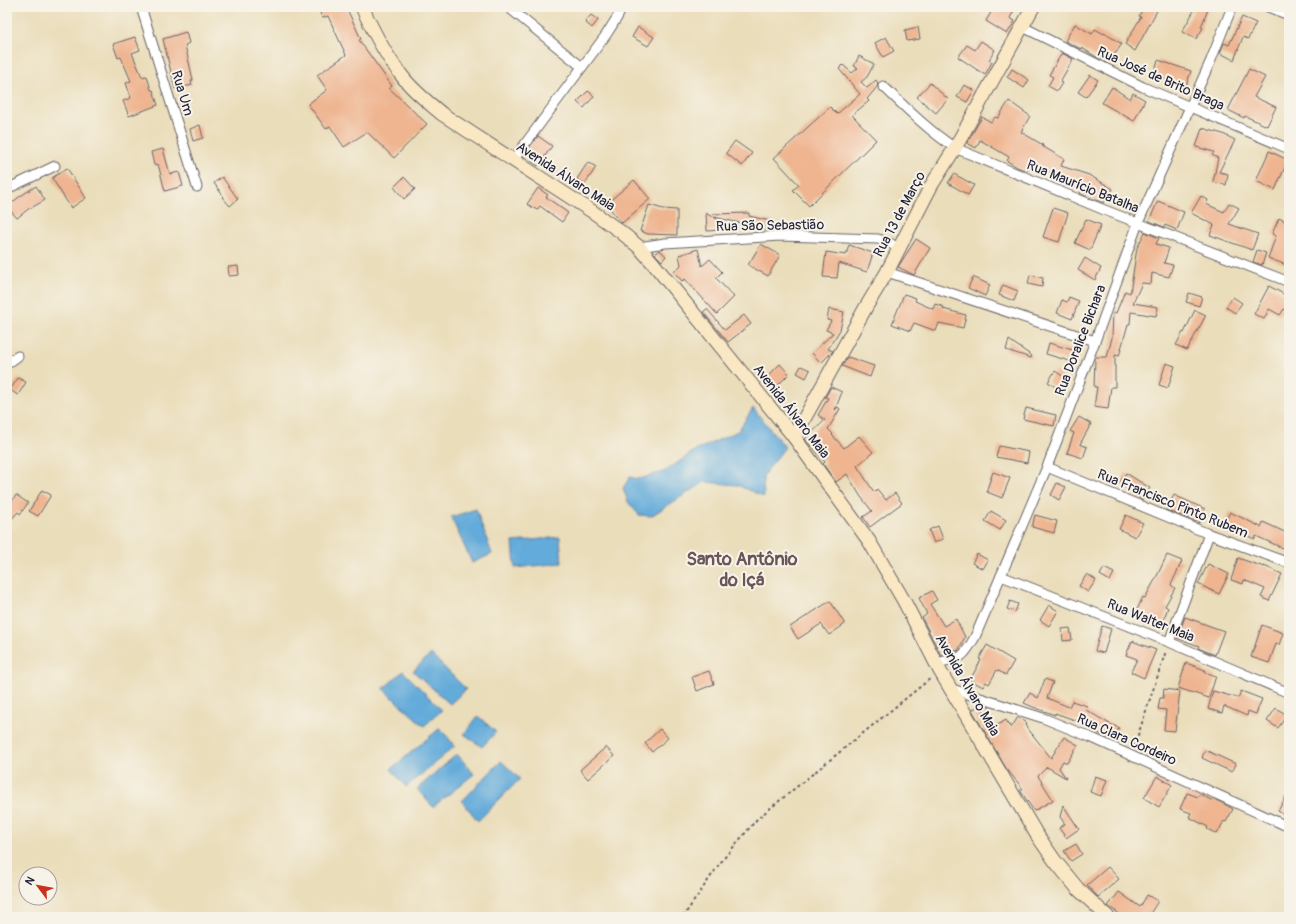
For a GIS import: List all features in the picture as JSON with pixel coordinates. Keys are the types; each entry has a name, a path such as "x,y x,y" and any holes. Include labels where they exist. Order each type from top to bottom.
{"street":[{"name":"Rua Um","path":"141,7 198,186"},
{"name":"Avenida Álvaro Maia","path":"362,7 386,53 402,77 420,96 442,114 482,141 593,212 639,247 794,437 869,541 904,601 949,688 1041,840 1078,889 1108,917"},
{"path":"508,7 582,67"},
{"path":"513,160 606,36 622,7"},
{"name":"Rua 13 de Março","path":"794,437 887,272 932,186 955,148 1033,7"},
{"name":"Rua Doralice Bichara","path":"938,667 963,656 968,650 975,636 1047,466 1096,341 1138,223 1211,60 1232,7"},
{"path":"1268,7 1289,15"},
{"name":"Rua José de Brito Braga","path":"1023,27 1143,87 1289,149"},
{"name":"Rua Maurício Batalha","path":"883,86 935,135 955,148 1052,189 1289,282"},
{"path":"7,189 55,166"},
{"name":"Rua São Sebastião","path":"639,247 665,243 780,236 878,239 890,243 899,249"},
{"path":"887,272 1096,341"},
{"path":"7,364 18,356"},
{"name":"Rua Francisco Pinto Rubem","path":"1047,466 1209,534 1289,563"},
{"path":"1169,642 1209,534"},
{"name":"Rua Walter Maia","path":"1001,576 1169,642 1289,693"},
{"name":"Rua Clara Cordeiro","path":"949,688 1043,718 1289,827"}],"path":[{"path":"1131,756 1169,642"},
{"path":"683,917 720,864 757,818 938,667"}],"water":[{"path":"753,408 785,447 763,476 764,497 737,485 705,482 651,516 639,515 628,502 623,488 630,477 639,479 666,471 694,451 738,431"},
{"path":"476,509 492,554 472,563 451,517"},
{"path":"560,537 562,563 515,568 513,542"},
{"path":"431,654 466,689 450,704 413,671"},
{"path":"403,671 442,710 424,726 383,689"},
{"path":"478,716 496,732 482,747 464,734"},
{"path":"440,728 455,746 406,787 391,769"},
{"path":"457,754 474,774 433,807 417,789"},
{"path":"501,761 520,779 478,821 462,801"}],"building":[{"path":"318,7 349,7 347,9 361,39 359,40 392,86 389,88 427,124 394,158 367,132 344,147 330,126 326,129 308,104 327,90 317,75 346,55 328,16 322,18"},
{"path":"994,7 1016,7 1010,18 1015,21 1007,34 986,21"},
{"path":"1144,7 1159,7 1135,51 1125,44 1141,17 1139,16"},
{"path":"1196,7 1209,7 1201,27 1203,28 1196,39 1182,32"},
{"path":"591,15 598,20 592,28 585,22"},
{"path":"1242,17 1256,23 1248,39 1243,37 1234,60 1220,53 1224,43 1229,45"},
{"path":"1075,24 1092,34 1095,29 1122,44 1112,58 1105,54 1101,60 1082,48 1081,49 1065,41"},
{"path":"638,27 654,37 648,46 632,37"},
{"path":"918,27 920,39 907,41 905,30"},
{"path":"186,32 189,43 185,45 193,80 191,81 192,85 175,89 163,39"},
{"path":"135,37 140,50 132,53 142,77 147,76 151,90 153,90 158,105 129,116 123,101 131,98 126,83 131,81 121,57 118,58 113,44"},
{"path":"886,37 894,51 883,57 875,43"},
{"path":"981,41 995,50 989,60 992,62 985,75 958,57 967,45 975,50"},
{"path":"1062,53 1073,59 1060,82 1062,83 1057,91 1048,86 1053,77 1049,75"},
{"path":"859,56 874,64 867,77 861,82 867,88 876,80 878,83 877,87 867,99 869,101 852,115 876,140 809,206 793,190 799,185 774,158 830,107 837,114 860,94 839,69 843,65 852,73 858,68 854,66"},
{"path":"1158,60 1191,71 1186,86 1153,76"},
{"path":"1012,69 1029,80 1024,88 1007,77"},
{"path":"1249,69 1265,77 1254,97 1276,107 1267,126 1245,116 1244,118 1228,110"},
{"path":"1090,75 1098,80 1086,97 1078,92"},
{"path":"930,83 948,99 936,113 917,97"},
{"path":"964,85 974,90 967,102 957,97"},
{"path":"1112,87 1130,99 1133,93 1145,100 1134,121 1102,103"},
{"path":"588,91 594,96 584,108 577,102"},
{"path":"1009,101 1030,116 1021,132 1064,159 1061,166 1089,175 1113,189 1104,203 1083,195 1080,193 1082,189 1064,183 1065,181 1032,163 1027,171 1017,167 1007,161 1009,157 980,140 976,148 967,143 982,117 991,122 995,117 998,118"},
{"path":"200,125 203,138 193,141 190,129"},
{"path":"1202,128 1223,134 1235,140 1219,172 1228,174 1226,185 1213,182 1218,158 1212,155 1214,152 1196,147"},
{"path":"538,136 552,146 538,166 523,156"},
{"path":"735,141 752,153 742,166 726,153"},
{"path":"163,149 170,174 179,172 183,186 165,191 158,164 154,165 151,152"},
{"path":"1269,151 1288,160 1275,190 1256,181"},
{"path":"588,162 596,167 585,184 577,179"},
{"path":"67,168 86,198 71,208 52,178"},
{"path":"954,174 974,185 968,195 948,183"},
{"path":"222,177 238,199 230,206 222,197 223,196 214,183"},
{"path":"404,177 415,189 404,199 394,187"},
{"path":"634,180 650,199 622,223 606,204"},
{"path":"36,186 45,200 31,207 17,218 7,207"},
{"path":"538,188 548,195 546,197 568,213 562,222 540,206 537,210 527,204"},
{"path":"1201,196 1208,200 1206,204 1224,212 1229,203 1239,208 1229,224 1258,234 1252,250 1210,235 1214,225 1191,213"},
{"path":"1158,201 1184,212 1177,230 1149,221"},
{"path":"649,205 663,209 677,210 677,235 648,234 640,231"},
{"path":"1053,208 1068,213 1059,242 1043,237"},
{"path":"706,213 712,217 713,214 749,213 749,216 774,222 771,230 759,228 760,225 749,225 714,217 719,221 720,230 707,231"},
{"path":"1279,218 1289,223 1289,266 1268,258 1276,236 1272,234"},
{"path":"1086,219 1101,225 1090,250 1075,243"},
{"path":"1145,232 1159,238 1156,244 1169,248 1164,263 1173,265 1169,277 1152,273 1151,284 1142,283 1133,303 1158,307 1156,316 1131,312 1130,324 1128,324 1119,356 1115,355 1115,387 1111,387 1108,409 1094,407 1097,387 1094,387 1095,357 1107,357 1112,338 1113,313 1116,313 1125,291 1130,293 1137,248"},
{"path":"916,239 930,248 914,275 898,267"},
{"path":"761,244 780,255 768,276 748,265"},
{"path":"849,245 873,253 867,272 839,263 837,278 823,277 826,252 846,255"},
{"path":"698,249 702,266 710,259 722,272 716,278 734,297 717,314 685,279 682,281 674,272 681,265 679,255"},
{"path":"660,250 666,256 662,261 655,254"},
{"path":"1257,250 1266,253 1262,265 1253,262"},
{"path":"1085,258 1101,268 1095,280 1078,270"},
{"path":"238,266 239,275 229,276 228,267"},
{"path":"1030,275 1043,278 1042,287 1028,284"},
{"path":"973,277 990,285 985,296 968,288"},
{"path":"1003,285 1018,291 1014,301 999,295"},
{"path":"1269,286 1289,297 1289,312 1284,309 1280,315 1269,309 1264,319 1254,314"},
{"path":"1189,293 1202,297 1199,306 1186,302"},
{"path":"904,294 916,298 915,301 933,309 935,304 944,307 943,309 966,315 963,328 939,323 936,331 914,323 910,331 892,324"},
{"path":"1069,297 1079,301 1072,319 1057,313 1062,300 1067,302"},
{"path":"1233,297 1242,303 1235,313 1226,307"},
{"path":"707,309 725,330 744,315 751,324 728,342 703,312"},
{"path":"829,309 844,312 840,330 828,349 833,351 821,363 812,353 833,333 826,330 831,321 827,320"},
{"path":"1195,310 1206,315 1187,350 1176,345 1183,332 1184,333"},
{"path":"1009,340 1032,356 1031,358 1006,350"},
{"path":"1049,343 1079,352 1076,363 1046,354"},
{"path":"848,357 874,366 870,377 842,366"},
{"path":"1166,363 1175,366 1168,388 1159,385"},
{"path":"780,364 789,374 776,387 767,377"},
{"path":"801,366 810,370 806,378 797,373"},
{"path":"1055,371 1067,379 1060,390 1048,382"},
{"path":"18,378 26,382 18,395 10,390"},
{"path":"831,387 842,392 835,410 838,407 840,409 828,429 844,448 859,436 873,452 857,466 874,492 877,489 886,500 895,493 902,503 870,527 863,517 872,511 861,497 847,474 836,482 823,464 825,462 805,439 825,420 818,415 828,398 825,397"},
{"path":"1026,408 1056,415 1054,426 1023,419"},
{"path":"1079,417 1091,424 1080,444 1087,447 1083,458 1067,453 1074,433 1070,431"},
{"path":"999,446 1029,452 1027,463 996,457"},
{"path":"993,472 1010,478 1002,498 987,492"},
{"path":"1126,473 1150,488 1142,500 1119,483"},
{"path":"1057,483 1066,487 1059,500 1051,495"},
{"path":"42,490 51,495 38,516 29,511"},
{"path":"16,495 28,503 20,514 18,512 7,524 7,508"},
{"path":"1174,495 1205,509 1199,523 1166,510"},
{"path":"991,511 1006,520 1000,530 985,521"},
{"path":"1230,512 1261,527 1263,522 1289,534 1289,551 1256,536 1255,539 1223,526"},
{"path":"1035,515 1057,521 1054,533 1032,527"},
{"path":"1126,515 1143,523 1135,537 1119,529"},
{"path":"938,526 943,539 934,543 929,530"},
{"path":"977,554 988,560 983,569 972,563"},
{"path":"1167,555 1182,561 1171,585 1175,588 1165,606 1168,608 1162,623 1136,612 1143,597 1145,598 1157,576"},
{"path":"1238,558 1264,566 1282,574 1269,601 1261,597 1265,589 1244,580 1243,584 1231,580"},
{"path":"1208,564 1229,574 1219,594 1198,584"},
{"path":"1104,568 1114,573 1110,581 1100,575"},
{"path":"1087,574 1096,580 1088,592 1079,586"},
{"path":"932,591 937,600 930,604 944,626 956,619 965,637 958,651 952,650 941,655 922,618 927,614 919,598"},
{"path":"830,601 845,624 829,635 821,624 798,639 790,627"},
{"path":"1010,601 1018,604 1015,612 1007,609"},
{"path":"1049,605 1058,611 1049,626 1040,620"},
{"path":"1185,617 1224,631 1215,655 1198,648 1199,646 1177,638"},
{"path":"1262,625 1283,633 1279,645 1276,644 1269,663 1251,657"},
{"path":"1102,626 1111,629 1104,653 1095,651"},
{"path":"1070,628 1072,640 1063,641 1062,629"},
{"path":"1132,641 1156,650 1144,678 1131,672 1137,659 1126,655"},
{"path":"987,645 1014,661 1006,675 997,670 989,684 986,682 983,687 970,680"},
{"path":"1186,663 1216,676 1209,698 1178,688"},
{"path":"709,671 714,684 697,691 692,677"},
{"path":"1045,679 1053,682 1047,698 1069,707 1072,701 1087,706 1086,710 1119,728 1113,740 1087,728 1089,725 1055,713 1055,715 1024,703 1030,693 1038,698"},
{"path":"1164,689 1180,691 1175,731 1164,730 1166,710 1158,709 1160,698 1163,698"},
{"path":"1213,691 1238,698 1241,691 1262,699 1256,714 1248,711 1247,716 1224,706 1222,713 1208,709"},
{"path":"980,705 994,727 1006,720 1011,728 1018,717 1027,723 1025,725 1051,758 1064,737 1078,745 1067,763 1063,761 1059,768 1066,778 1047,767 1038,776 1053,800 1034,811 1020,790 1023,789 1006,768 972,710"},
{"path":"1276,708 1287,715 1278,728 1267,721"},
{"path":"660,729 668,738 652,752 645,743"},
{"path":"606,747 614,756 588,779 580,770"},
{"path":"1205,750 1236,764 1232,772 1202,758"},
{"path":"1095,776 1107,780 1101,796 1090,792"},
{"path":"1157,776 1172,785 1159,807 1144,798"},
{"path":"1289,791 1289,818 1278,811"},
{"path":"1187,793 1198,797 1200,794 1213,801 1214,799 1233,809 1217,834 1207,829 1208,827 1189,817 1191,813 1180,809"},
{"path":"1063,805 1079,829 1066,838 1059,828 1065,824 1060,817"},
{"path":"1076,844 1082,854 1071,861 1064,851"},
{"path":"1108,867 1119,879 1098,897 1087,885"},
{"path":"1119,892 1140,907 1147,895 1158,901 1148,917 1124,917 1108,906"}],"district":[{"name":"Santo Antônio do Içá","path":"742,569"}]}
